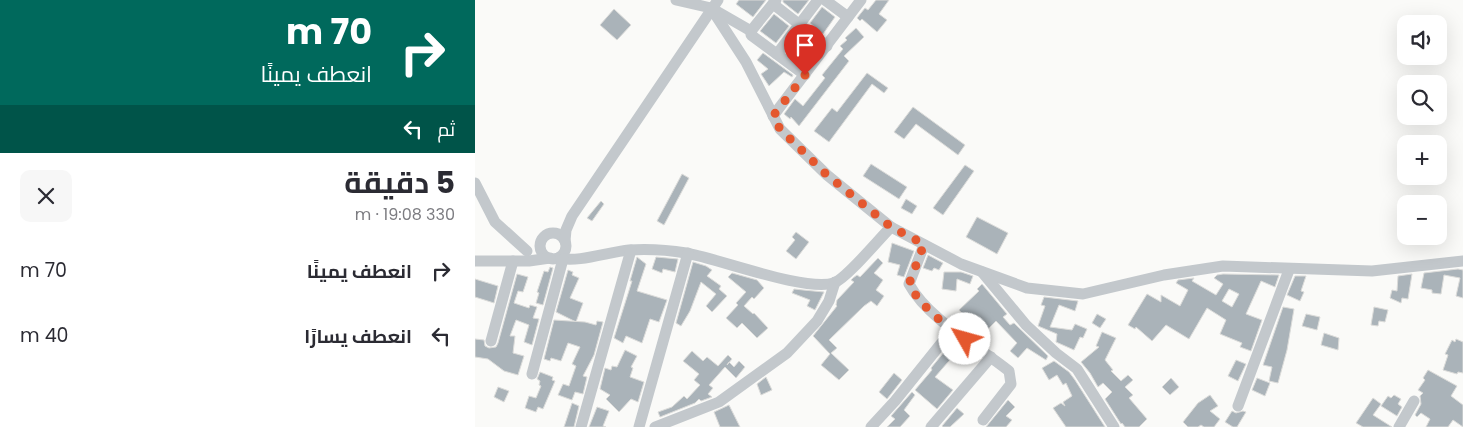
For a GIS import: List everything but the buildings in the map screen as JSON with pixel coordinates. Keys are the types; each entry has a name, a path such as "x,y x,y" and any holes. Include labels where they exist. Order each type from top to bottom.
{"street":[{"path":"676,0 714,4 751,31 754,38 805,75"},
{"path":"777,54 817,0"},
{"path":"825,0 848,17"},
{"path":"773,116 861,0"},
{"path":"751,31 775,2 799,25 827,46"},
{"path":"714,4 780,129 827,175 891,227 961,264 1027,288 1083,294 1164,275 1223,266 1289,270 1372,271 1463,261"},
{"path":"532,374 557,258 564,252 566,230 572,216 714,4"},
{"path":"475,183 495,222 527,251"},
{"path":"491,341 509,261 541,241 546,234 551,233 572,216"},
{"path":"475,261 541,261 631,250 688,253 798,282 821,284 835,282 845,274 891,227"},
{"path":"551,233 559,234 565,243 578,252 593,255"},
{"path":"541,241 540,250 546,257 557,258"},
{"path":"924,244 909,284 914,294 952,330 1009,371 1011,384 983,420"},
{"path":"581,427 631,250"},
{"path":"639,427 688,253"},
{"path":"1238,406 1289,270"},
{"path":"981,271 1026,325 1077,368 1114,427"},
{"path":"655,427 719,402 787,353 817,321 829,301 835,282"},
{"path":"871,427 895,402 952,330"},
{"path":"931,427 991,357"},
{"path":"1399,427 1414,402"}],"route":[{"path":"805,75 773,116 780,129 827,175 891,227 924,244 909,284 914,294 952,330 965,339"}]}
